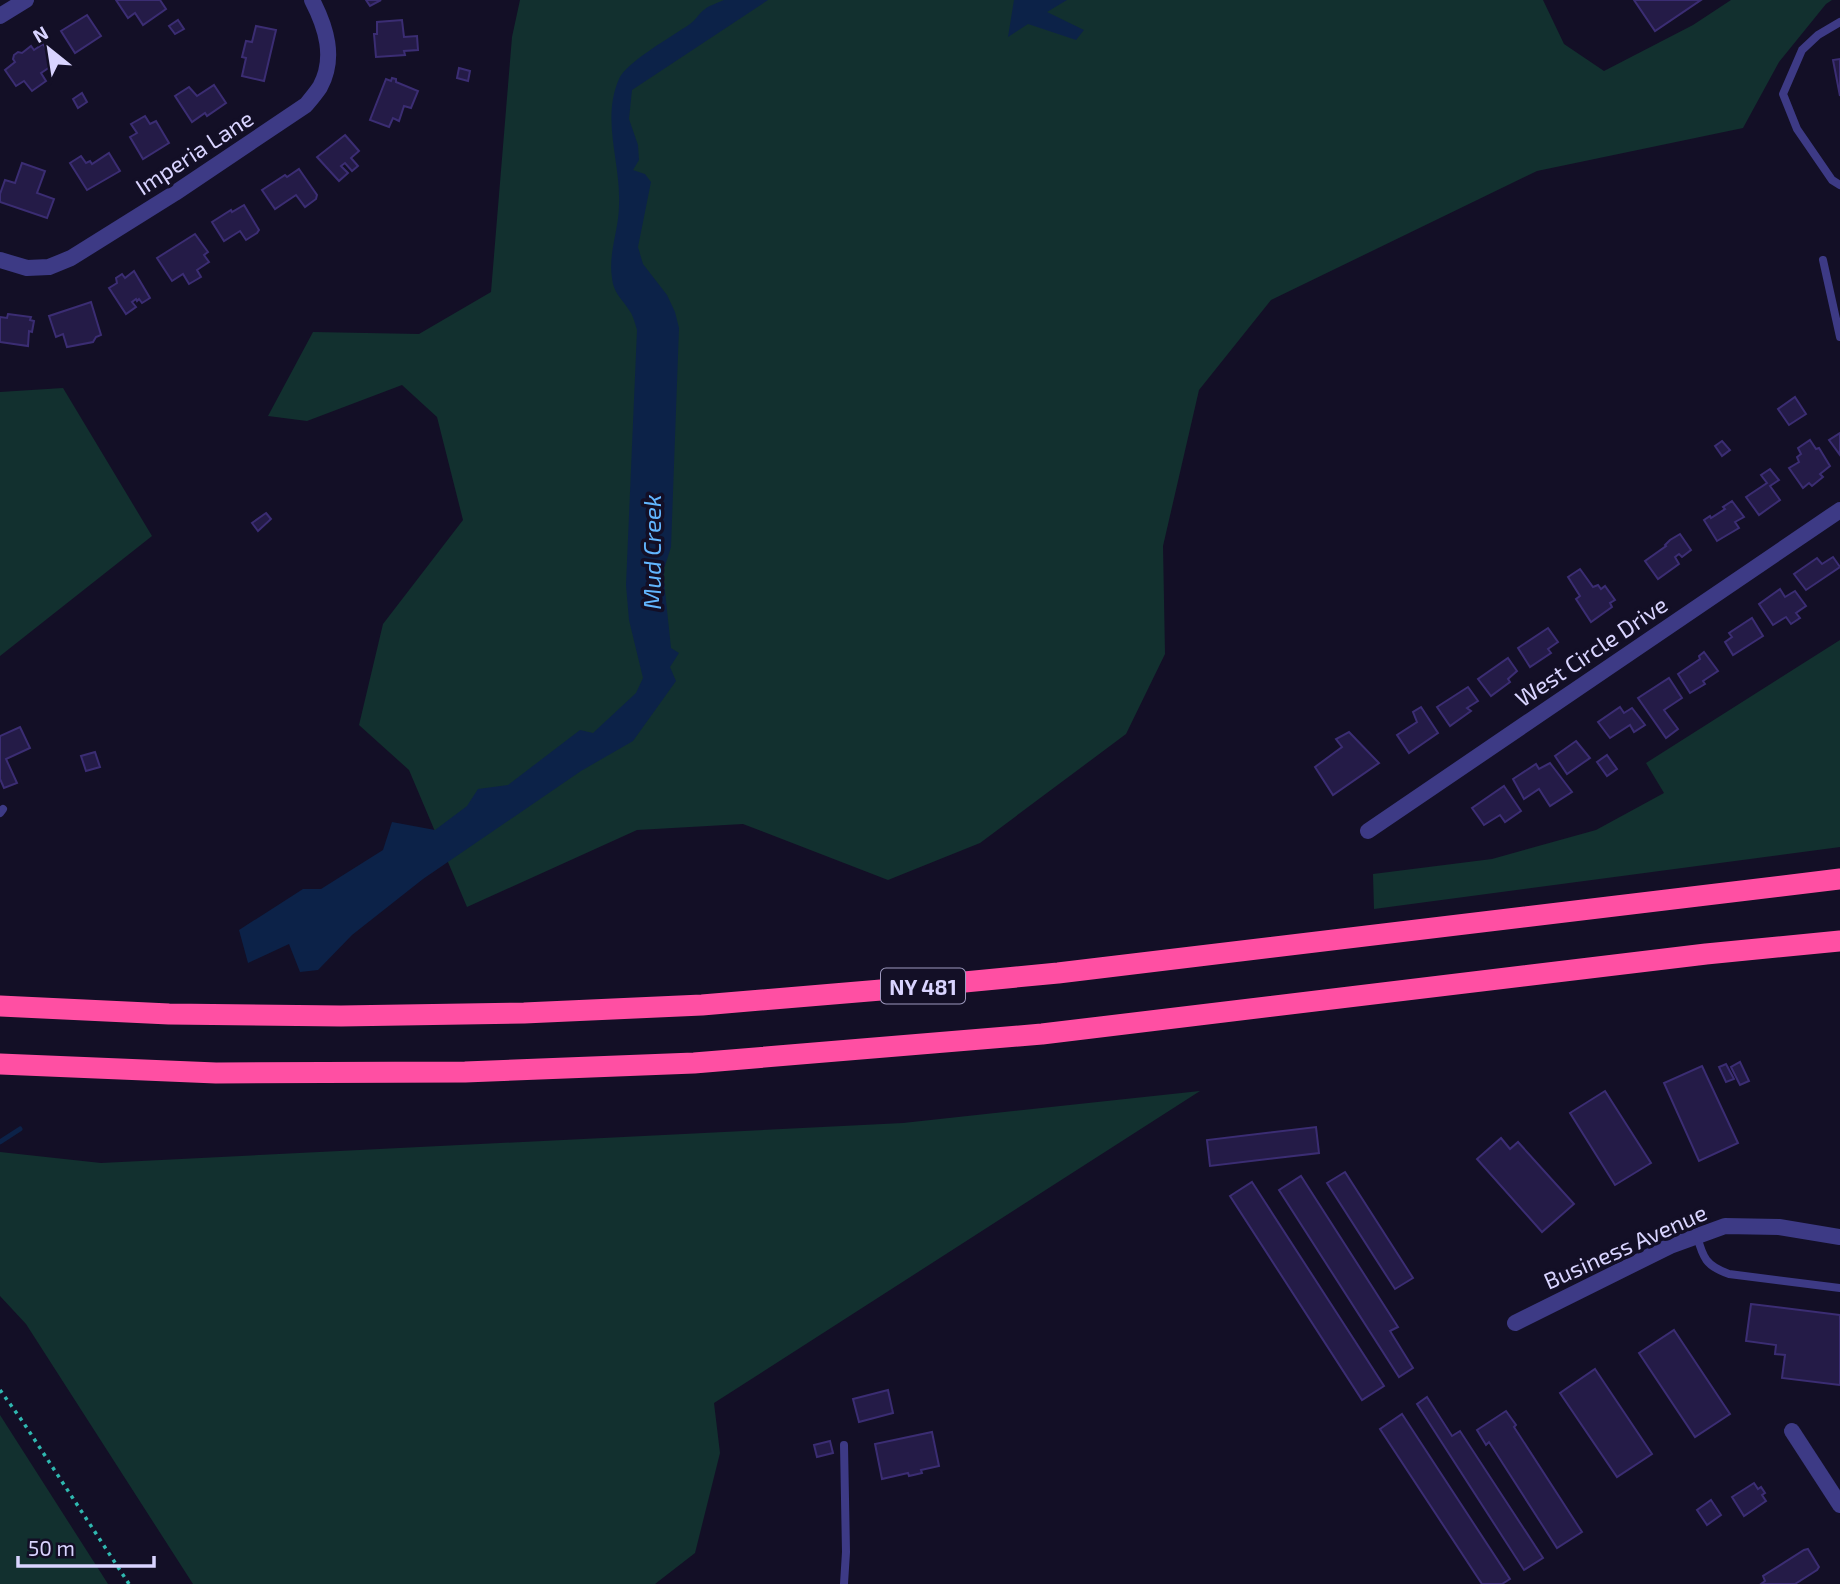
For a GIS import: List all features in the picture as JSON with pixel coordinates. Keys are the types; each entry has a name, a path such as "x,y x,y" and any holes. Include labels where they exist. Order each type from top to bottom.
{"highway":[{"name":"NY 481","path":"0,1006 169,1014 341,1016 524,1013 702,1005 1058,972 1840,878"},
{"path":"0,1064 202,1072 326,1073 465,1072 694,1063 1042,1034 1692,956 1840,941"}],"street":[{"path":"0,16 26,0"},
{"name":"Imperia Lane","path":"0,260 27,268 49,267 71,258 175,193 306,105 321,85 328,63 328,38 322,18 312,0"},
{"name":"West Circle Drive","path":"1368,831 1840,510"},
{"name":"Business Avenue","path":"1515,1323 1658,1251 1725,1226 1779,1227 1840,1237"},
{"path":"1792,1431 1840,1505"}],"lane":[{"path":"1840,22 1818,35 1801,50 1783,94 1797,129 1832,180 1840,185"},
{"path":"1823,260 1840,337"},
{"path":"1697,1236 1708,1264 1713,1269 1729,1275 1840,1288"},
{"path":"844,1445 844,1584"}],"path":[{"path":"0,1390 129,1584"}],"green space":[{"path":"520,0 1543,0 1564,44 1604,71 1693,25 1731,0 1832,0 1779,62 1743,128 1537,171 1271,300 1199,390 1163,546 1165,654 1126,734 980,843 888,880 743,824 637,830 467,907 409,770 359,725 383,624 463,520 437,417 402,385 307,421 268,416 313,332 419,334 491,292 512,37"},
{"path":"63,388 152,536 0,656 0,392"},
{"path":"1840,640 1840,847 1374,909 1373,874 1492,859 1596,830 1664,793 1646,763"},
{"path":"1200,1091 714,1403 720,1453 695,1553 655,1584 193,1584 26,1324 0,1296 0,1152 101,1163 903,1123"},
{"path":"0,1415 108,1584 0,1584"}],"water":[{"path":"724,0 768,0 632,90 629,119 638,145 639,160 633,170 645,174 651,182 638,247 643,264 667,295 679,328 671,547 663,572 671,648 679,653 670,667 676,681 633,741 581,771 423,879 352,935 318,970 300,972 289,944 248,963 239,930 303,889 321,889 383,850 392,822 435,830 467,806 478,789 508,785 580,730 593,733 636,693 643,678 629,620 626,585 637,330 632,314 616,291 611,269 619,205 612,126 614,94 623,72 631,65 694,21 701,12"},
{"path":"1014,0 1067,0 1047,12 1084,30 1076,40 1028,24 1008,37"}],"building":[{"path":"116,0 160,0 166,9 143,25 135,13 128,18"},
{"path":"366,0 381,0 370,6"},
{"path":"1634,0 1701,0 1655,31"},
{"path":"87,15 101,36 75,53 61,31"},
{"path":"178,20 184,29 175,34 169,26"},
{"path":"402,20 404,37 417,36 418,50 404,51 405,55 376,57 374,34 377,34 377,22"},
{"path":"256,26 276,30 264,81 242,76 246,58 242,57 246,41 252,42"},
{"path":"43,44 56,63 41,73 46,81 32,91 24,81 16,86 5,70 15,62 14,55 31,46 34,50"},
{"path":"1840,59 1840,96 1833,60"},
{"path":"459,68 470,71 468,81 457,78"},
{"path":"392,78 418,91 411,108 404,106 399,121 393,118 389,127 370,120 386,79 391,81"},
{"path":"214,85 226,103 192,122 175,96 189,87 197,96"},
{"path":"82,93 87,102 78,108 73,99"},
{"path":"145,116 150,124 156,121 169,143 143,159 130,137 137,133 131,124"},
{"path":"345,135 359,151 351,158 358,166 352,171 345,163 341,166 348,173 339,181 317,157"},
{"path":"109,153 120,171 87,190 70,163 81,156 86,163 90,161 92,164"},
{"path":"22,163 45,171 37,193 54,199 47,218 0,202 5,180 15,183"},
{"path":"299,169 317,195 316,199 305,207 296,195 275,209 262,190"},
{"path":"244,205 259,230 246,240 240,231 224,241 212,222"},
{"path":"195,234 208,252 204,255 209,262 197,270 201,277 189,284 183,274 172,281 157,258"},
{"path":"134,271 150,298 142,303 136,299 132,302 136,307 126,314 109,288 117,283 116,278 122,274 125,278"},
{"path":"91,302 101,335 93,342 67,347 63,334 56,337 49,316"},
{"path":"8,314 31,317 30,320 34,321 32,332 29,331 28,346 0,342 0,317 7,318"},
{"path":"1795,397 1806,414 1789,425 1778,409"},
{"path":"1840,433 1840,455 1829,440"},
{"path":"1810,440 1816,449 1819,448 1830,466 1820,474 1823,477 1812,486 1809,483 1803,488 1789,468 1799,462 1797,457 1801,454 1798,448"},
{"path":"1722,441 1730,450 1722,456 1715,446"},
{"path":"1770,469 1779,480 1770,486 1780,500 1759,515 1746,497 1767,483 1761,475"},
{"path":"1732,501 1744,517 1735,522 1739,528 1717,541 1704,520 1725,509 1723,507"},
{"path":"266,513 271,519 258,531 252,523"},
{"path":"1680,534 1691,550 1682,557 1679,554 1675,557 1679,564 1658,579 1645,561"},
{"path":"1833,557 1840,567 1806,590 1794,574 1817,558 1822,564"},
{"path":"1580,569 1593,587 1598,585 1601,589 1605,586 1615,600 1610,603 1612,607 1591,622 1576,599 1580,596 1568,577"},
{"path":"1780,589 1785,597 1795,591 1806,606 1796,613 1800,618 1791,624 1786,617 1773,625 1759,604"},
{"path":"1752,618 1763,636 1733,655 1725,642 1732,637 1729,633"},
{"path":"1548,628 1558,642 1548,649 1551,653 1530,667 1518,648"},
{"path":"1704,652 1718,671 1703,681 1705,684 1690,693 1678,674 1700,659 1699,656"},
{"path":"1508,658 1517,671 1508,679 1510,682 1491,696 1478,679"},
{"path":"1669,678 1682,698 1664,710 1678,729 1666,738 1638,698"},
{"path":"1468,687 1478,701 1467,708 1471,711 1450,726 1437,707"},
{"path":"1421,707 1438,733 1409,753 1397,735 1417,722 1413,712"},
{"path":"1620,707 1624,713 1632,708 1645,725 1634,732 1630,725 1610,738 1598,722"},
{"path":"20,727 30,748 6,759 17,783 4,788 0,779 0,736"},
{"path":"1349,732 1379,763 1333,795 1315,767 1342,747 1336,739"},
{"path":"1576,741 1590,758 1567,774 1555,756"},
{"path":"95,752 100,767 86,771 81,756"},
{"path":"1607,755 1617,769 1607,776 1597,762"},
{"path":"1550,763 1572,792 1550,806 1539,789 1524,799 1513,779 1536,764 1539,769"},
{"path":"1504,786 1521,811 1505,822 1500,815 1484,825 1472,808"},
{"path":"1740,1062 1749,1081 1740,1085 1731,1067"},
{"path":"1726,1064 1734,1079 1726,1082 1719,1067"},
{"path":"1702,1066 1738,1143 1699,1161 1664,1083"},
{"path":"1605,1091 1651,1163 1615,1185 1570,1113"},
{"path":"1316,1127 1319,1153 1210,1166 1207,1140"},
{"path":"1501,1138 1510,1149 1518,1142 1574,1204 1542,1232 1477,1159"},
{"path":"1345,1172 1413,1278 1395,1289 1327,1183"},
{"path":"1301,1176 1398,1327 1390,1331 1413,1368 1399,1377 1279,1190"},
{"path":"1252,1182 1384,1386 1362,1400 1230,1196"},
{"path":"1751,1304 1840,1315 1840,1385 1782,1378 1785,1355 1775,1354 1776,1345 1746,1341"},
{"path":"1674,1330 1730,1414 1695,1437 1639,1353"},
{"path":"1595,1369 1652,1454 1617,1477 1560,1393"},
{"path":"888,1390 893,1413 859,1422 853,1399"},
{"path":"1427,1397 1452,1436 1460,1431 1543,1558 1524,1570 1417,1404"},
{"path":"1506,1411 1582,1532 1557,1548 1489,1442 1486,1445 1477,1430"},
{"path":"1402,1414 1510,1579 1502,1584 1482,1584 1380,1429"},
{"path":"932,1432 939,1466 909,1476 908,1473 882,1479 875,1444"},
{"path":"830,1441 833,1453 817,1457 814,1445"},
{"path":"1754,1483 1765,1493 1762,1495 1766,1501 1744,1516 1732,1497"},
{"path":"1711,1500 1721,1515 1707,1525 1697,1510"},
{"path":"1808,1549 1819,1567 1817,1570 1795,1584 1761,1584 1765,1581 1763,1576"}],"waterway":[{"name":"Mud Creek","path":"0,1142 20,1129"}]}
